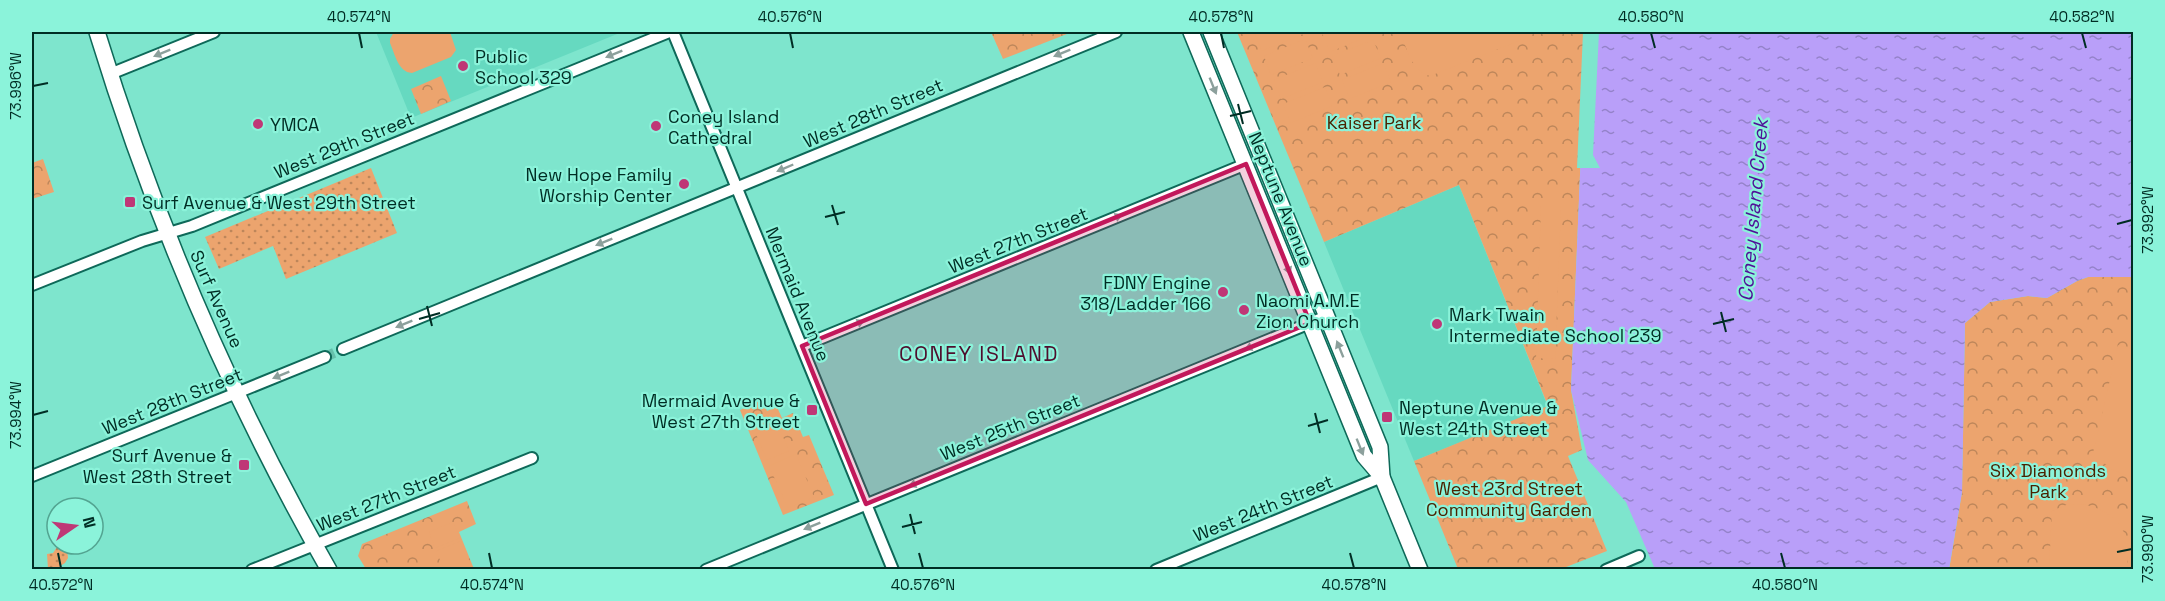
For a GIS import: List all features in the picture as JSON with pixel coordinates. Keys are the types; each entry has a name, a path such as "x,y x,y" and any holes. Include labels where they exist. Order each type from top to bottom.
{"main road":[{"name":"Surf Avenue","path":"97,32 168,233 267,455 329,570"},
{"name":"Neptune Avenue","path":"1191,32 1364,456 1382,477 1420,570"},
{"name":"Neptune Avenue","path":"1211,32 1380,447 1382,477"}],"street":[{"path":"110,74 214,32"},
{"name":"West 29th Street","path":"32,285 125,247 192,226 669,32"},
{"name":"Mermaid Avenue","path":"673,32 893,570"},
{"name":"West 28th Street","path":"343,349 1116,32"},
{"name":"West 27th Street","path":"802,346 1246,164"},
{"name":"West 25th Street","path":"706,570 1327,316"},
{"name":"West 28th Street","path":"32,476 325,357"},
{"name":"West 27th Street","path":"252,570 532,458"},
{"name":"West 24th Street","path":"1156,570 1382,477"},
{"path":"1606,570 1639,556"}],"highlighted area":[{"path":"1246,164 1310,323 866,504 802,346"}],"shaded area":[{"name":"Public School 329","path":"376,32 622,32 411,118"},
{"name":"Mark Twain Intermediate School 239","path":"1459,185 1548,407 1414,461 1324,242"}],"green space":[{"path":"394,32 450,32 456,50 451,57 412,73 407,72 400,66 390,43"},
{"path":"991,32 1072,32 1003,59"},
{"path":"993,32 1021,32 1023,38 1000,48"},
{"name":"Kaiser Park","path":"1237,32 1586,32 1571,390 1582,450 1568,456 1607,551 1561,569 1458,569 1414,461 1548,406 1459,185 1324,242"},
{"path":"1254,32 1302,32 1303,34 1262,51"},
{"path":"1370,32 1371,35 1330,52 1322,33"},
{"path":"1400,32 1518,32 1521,40 1430,76 1414,64"},
{"path":"1305,39 1313,58 1271,75 1264,56"},
{"path":"1373,40 1381,58 1340,75 1332,56"},
{"path":"1315,63 1323,82 1281,99 1274,80"},
{"path":"1383,63 1391,82 1350,99 1342,80"},
{"path":"441,76 451,101 421,114 411,89"},
{"path":"1325,87 1332,106 1291,123 1283,104"},
{"path":"43,159 54,192 32,199 32,163"},
{"path":"371,168 397,233 286,279 273,246 219,269 205,237"},
{"path":"1541,206 1561,206 1555,359 1536,358"},
{"name":"Six Diamonds Park","path":"2088,277 2133,277 2133,569 1949,570 1962,492 1965,323 1990,302 2028,296 2047,298"},
{"path":"2118,345 2133,349 2133,478 2111,469 2093,453"},
{"path":"762,400 767,411 777,407 782,418 793,413 803,437 809,435 834,495 783,515 740,410"},
{"path":"778,425 789,451 767,460 756,434"},
{"path":"796,454 814,497 788,508 769,466"},
{"path":"467,501 476,524 459,532 474,569 366,569 358,556 362,544"},
{"path":"2082,504 2105,512 2120,526 2125,534 2127,545 2126,569 2049,569 2052,511 2066,505"},
{"path":"453,522 460,538 435,548 429,532"},
{"path":"461,541 473,569 444,569 436,551"},
{"path":"47,556 68,556 60,568 48,569"}],"water":[{"name":"Coney Island Creek","path":"1586,32 2133,32 2133,277 2088,277 2047,298 2028,296 1990,302 1965,323 1962,492 1949,569 1655,569 1626,502 1588,460 1571,390"}],"pier":[{"path":"1583,32 1599,32 1593,155 1600,168 1577,168"}],"tunnel":[{"path":"325,357 343,349"}],"place":[{"name":"Public School 329","path":"463,66"},
{"name":"YMCA","path":"258,124"},
{"name":"Coney Island Cathedral","path":"656,126"},
{"name":"New Hope Family Worship Center","path":"684,184"},
{"name":"Surf Avenue & West 29th Street","path":"130,202"},
{"name":"FDNY Engine 318/Ladder 166","path":"1223,292"},
{"name":"Naomi A.M.E Zion Church","path":"1244,310"},
{"name":"Mark Twain Intermediate School 239","path":"1437,324"},
{"name":"Mermaid Avenue & West 27th Street","path":"812,410"},
{"name":"Neptune Avenue & West 24th Street","path":"1387,417"},
{"name":"Surf Avenue & West 28th Street","path":"244,465"}],"district":[{"name":"CONEY ISLAND","path":"979,353"}],"park label":[{"name":"West 23rd Street Community Garden","path":"1509,498"}]}
